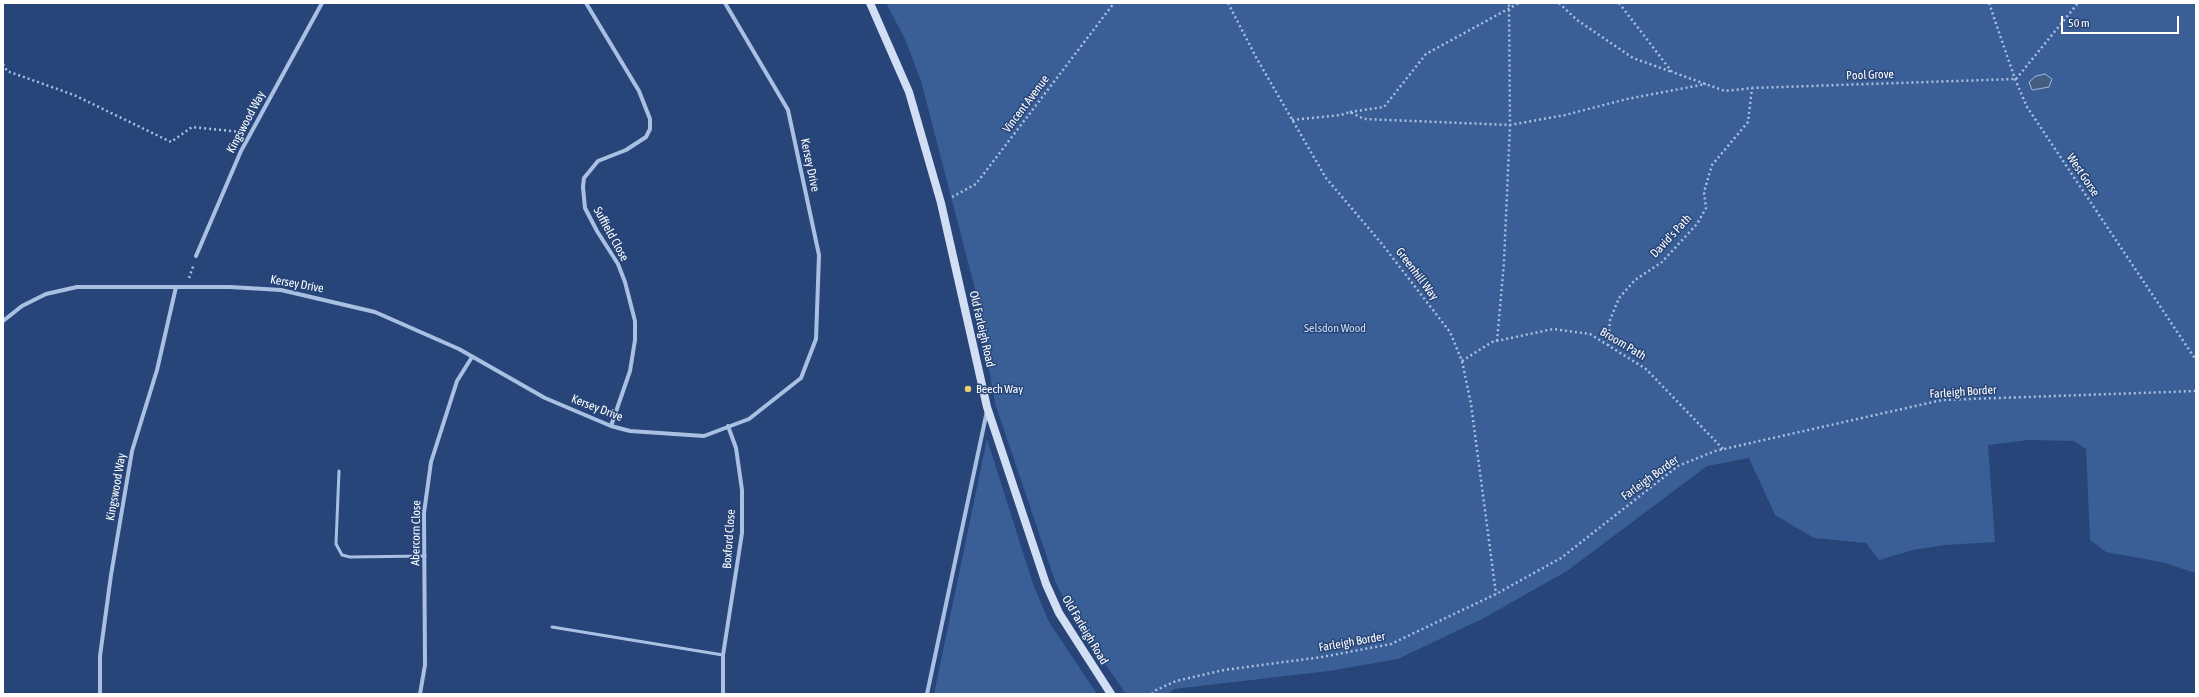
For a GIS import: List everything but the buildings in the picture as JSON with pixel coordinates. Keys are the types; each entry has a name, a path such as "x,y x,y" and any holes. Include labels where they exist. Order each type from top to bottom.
{"street":[{"name":"Kingswood Way","path":"196,256 217,205 251,133 322,3"},
{"name":"Suffield Close","path":"586,3 639,91 650,119 650,129 646,137 626,150 598,161 584,178 583,187 585,208 597,232 618,264 623,276 635,321 634,345 630,370 611,426"},
{"name":"Kersey Drive","path":"3,321 22,306 46,294 77,287 187,287 281,290 375,312 459,348 544,398 611,426 630,431 704,436 749,419 801,378 816,339 819,254 788,110 725,3"},
{"name":"Old Farleigh Road","path":"870,3 908,92 941,203 988,407 1046,584 1059,613 1110,694"},
{"name":"Kingswood Way","path":"100,694 100,656 111,575 132,451 157,370 176,287"},
{"name":"Abercorn Close","path":"420,694 425,665 424,513 431,462 457,381 472,357"},
{"path":"927,694 988,407"},
{"name":"Boxford Close","path":"723,694 724,655 742,533 742,490 736,448 728,426"}],"lane":[{"path":"339,471 336,544 342,555 350,557 425,556"},
{"path":"552,627 724,655"}],"path":[{"name":"Vincent Avenue","path":"941,203 976,184 1114,3"},
{"name":"Greenhill Way","path":"1228,3 1257,59 1326,178 1382,244 1450,332 1462,361 1471,404 1496,594"},
{"path":"1497,341 1504,262 1510,125 1509,3"},
{"path":"1292,120 1341,115 1350,112 1384,107 1426,54 1519,3"},
{"path":"1559,3 1577,20 1634,58 1706,84"},
{"path":"1619,3 1672,72"},
{"name":"West Gorse","path":"1989,3 2015,79 2027,107 2196,360"},
{"path":"2015,79 2078,3"},
{"path":"3,64 7,71 74,95 171,142 192,127 251,133"},
{"name":"Pool Grove","path":"1706,84 1725,91 1752,88 2015,79"},
{"path":"1350,112 1364,119 1510,125 1565,115 1627,99 1706,84"},
{"name":"David's Path","path":"1608,346 1610,320 1619,298 1635,280 1662,262 1697,224 1706,208 1704,192 1712,165 1748,122 1752,88"},
{"path":"187,287 196,256"},
{"name":"Broom Path","path":"1462,361 1497,341 1553,329 1590,334 1646,369 1723,449"},
{"name":"Farleigh Border","path":"1152,694 1154,691 1176,681 1224,670 1322,657 1391,644 1496,594 1561,558 1678,466 1723,449 1942,400 2196,391"}],"green space":[{"name":"Selsdon Wood","path":"886,3 2196,3 2196,573 2161,562 2106,552 2090,540 2086,449 2074,441 2029,440 1988,445 1995,542 1945,545 1913,550 1879,560 1866,543 1814,538 1775,515 1749,458 1707,466 1567,571 1484,618 1398,659 1329,671 1174,689 1168,694 1126,694 1071,614 1055,581 995,403 975,289 921,81 905,39"},
{"path":"987,439 1033,584 1049,622 1097,694 934,694"}],"shaded area":[{"path":"2045,74 2052,79 2049,87 2032,90 2029,82 2036,76"}],"place":[{"name":"Beech Way","path":"968,389"}]}
